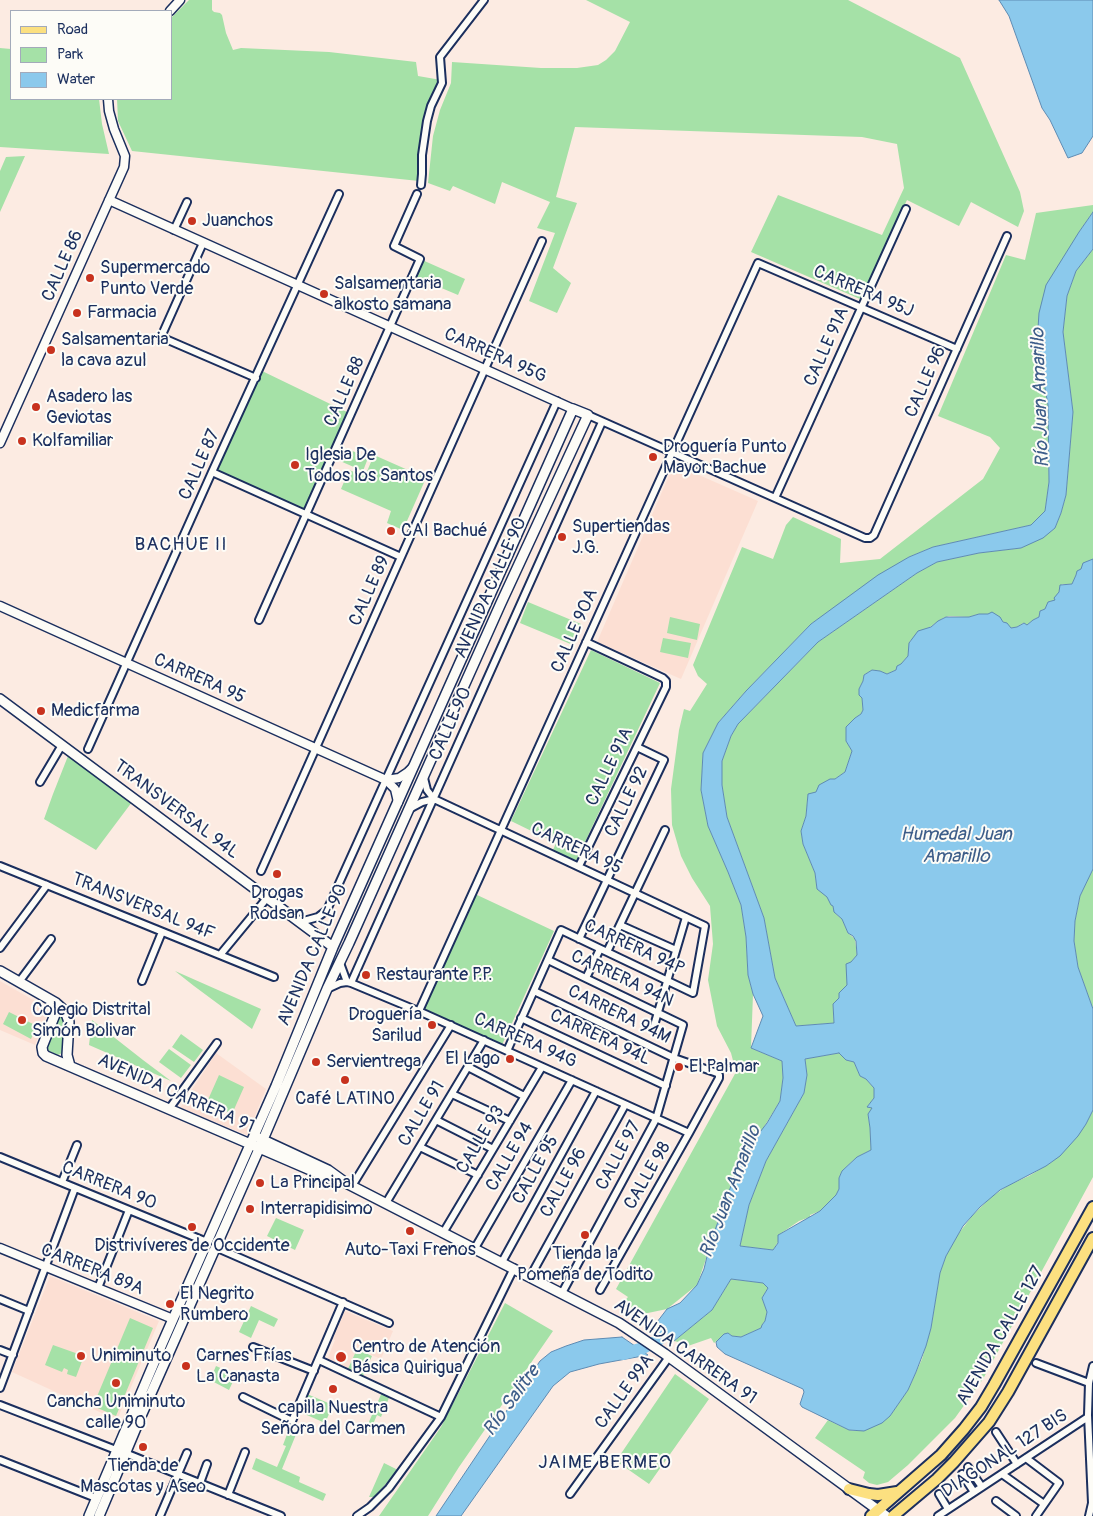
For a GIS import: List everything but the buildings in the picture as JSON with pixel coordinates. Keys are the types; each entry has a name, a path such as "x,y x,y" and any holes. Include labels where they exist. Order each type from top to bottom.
{"main road":[{"name":"CARRERA 95G","path":"573,409 588,415"},
{"name":"AVENIDA CALLE 90","path":"89,1516 96,1498 120,1452 259,1138 333,947 573,409"},
{"name":"AVENIDA CALLE 90","path":"259,1138 271,1120 327,989 588,415"},
{"name":"TRANSVERSAL 94L","path":"0,699 333,947"},
{"path":"333,947 340,963"},
{"path":"0,971 56,1003 65,1011 69,1018 70,1031 67,1055 70,1066"},
{"name":"AVENIDA CARRERA 91","path":"56,1003 56,1012 42,1044 42,1049 46,1056 255,1147 329,1178 349,1184"},
{"path":"271,1120 274,1136 279,1144 288,1150"},
{"name":"AVENIDA CARRERA 91","path":"259,1138 328,1170 349,1184 619,1323 848,1489 878,1514"},
{"name":"AVENIDA CALLE 127","path":"878,1514 900,1490 941,1455 981,1407 1093,1207"},
{"name":"AVENIDA CALLE 127","path":"893,1516 937,1479 989,1422 1008,1392 1093,1238"},
{"name":"AVENIDA CALLE 90","path":"99,1516 120,1452 173,1319 211,1244"},
{"path":"848,1489 878,1495 900,1490"}],"street":[{"path":"171,10 180,0"},
{"path":"421,185 422,155 427,121 434,99 442,83 440,57 484,0"},
{"name":"CALLE 86","path":"0,443 124,167 125,160 109,111 108,100"},
{"name":"CALLE 87","path":"88,749 212,472 340,194"},
{"name":"CALLE 88","path":"259,620 420,258 394,246 416,194"},
{"name":"CARRERA 95G","path":"109,200 573,409"},
{"path":"174,230 187,202"},
{"name":"CALLE 91A","path":"776,498 906,209"},
{"name":"CALLE 96","path":"870,538 874,535 1007,236"},
{"name":"CALLE 89","path":"261,870 542,241"},
{"path":"203,243 161,337 256,378"},
{"name":"CARRERA 95J","path":"758,263 957,349"},
{"name":"CALLE 90A","path":"419,1011 758,263"},
{"name":"CALLE 90","path":"300,922 318,917 328,910 557,401"},
{"name":"CARRERA 95G","path":"588,415 865,538 870,538"},
{"name":"CALLE 90","path":"349,983 434,799 602,422"},
{"path":"212,472 401,557"},
{"name":"CARRERA 95","path":"0,606 386,780"},
{"name":"CALLE 91A","path":"579,866 666,687 666,681 663,678 586,642"},
{"path":"40,782 62,745"},
{"name":"CALLE 92","path":"579,939 664,760 637,747"},
{"path":"386,780 399,778 414,766"},
{"path":"409,809 422,802 434,799 428,790 424,778"},
{"path":"386,780 395,789 398,802"},
{"name":"CARRERA 95","path":"434,799 705,926 693,993"},
{"path":"586,978 620,924 665,830"},
{"name":"TRANSVERSAL 94F","path":"0,866 274,977"},
{"path":"0,948 47,885"},
{"path":"220,955 267,898"},
{"path":"653,1029 686,917"},
{"path":"620,924 676,950"},
{"name":"CARRERA 94P","path":"548,960 561,930 693,993"},
{"path":"142,981 162,932"},
{"path":"19,982 51,939"},
{"path":"506,1050 548,960"},
{"name":"CARRERA 94N","path":"548,960 683,1025"},
{"path":"327,989 340,983 349,983 340,963"},
{"name":"CARRERA 94G","path":"349,983 451,1025 689,1133"},
{"name":"CARRERA 94M","path":"534,991 674,1058 719,1075"},
{"name":"CARRERA 94L","path":"521,1018 666,1086"},
{"path":"349,1184 451,1025"},
{"name":"CALLE 97","path":"562,1293 656,1119 683,1025"},
{"name":"CALLE 91","path":"386,1203 484,1040"},
{"path":"169,1109 217,1043"},
{"path":"468,1067 524,1096"},
{"name":"CALLE 93","path":"446,1228 542,1067"},
{"name":"CALLE 98","path":"600,1290 689,1133 719,1075"},
{"name":"CALLE 94","path":"475,1248 572,1080"},
{"name":"CALLE 95","path":"502,1262 596,1091"},
{"path":"452,1094 510,1121"},
{"name":"CALLE 96","path":"530,1277 625,1105"},
{"path":"436,1120 493,1149"},
{"path":"62,1182 78,1145"},
{"path":"420,1147 478,1175"},
{"name":"CARRERA 90","path":"0,1157 211,1244 389,1323"},
{"path":"0,1388 75,1188"},
{"path":"98,1288 129,1210"},
{"name":"CARRERA 89A","path":"0,1248 173,1319"},
{"path":"357,1516 370,1507 389,1488 441,1417 514,1268"},
{"path":"0,1299 29,1311"},
{"path":"243,1397 292,1421 343,1302"},
{"path":"253,1347 314,1371"},
{"path":"0,1350 13,1355"},
{"name":"CALLE 99A","path":"570,1494 667,1356"},
{"path":"319,1360 441,1417"},
{"path":"1036,1363 1091,1381"},
{"path":"1089,1516 1092,1503 1090,1420 1093,1366"},
{"path":"0,1405 281,1516"},
{"name":"DIAGONAL 127 BIS","path":"938,1516 1026,1458 1090,1420"},
{"path":"996,1432 1017,1464"},
{"path":"228,1495 245,1452"},
{"path":"160,1516 188,1453"},
{"path":"1026,1458 1059,1483 1036,1516"},
{"path":"0,1460 96,1498"},
{"path":"200,1483 207,1464"},
{"path":"968,1467 982,1487"},
{"path":"962,1474 974,1492"},
{"path":"1002,1474 1044,1504"},
{"path":"939,1494 948,1509"},
{"path":"996,1501 1016,1516"}],"shaded area":[{"path":"674,464 758,501 681,679 597,642"},
{"name":"Colegio Distrital Simón Bolivar","path":"0,981 49,1009 35,1045 0,1030"},
{"path":"216,1053 266,1089 247,1135 180,1108"},
{"name":"Uniminuto","path":"50,1276 159,1321 117,1420 12,1372"},
{"path":"345,1311 393,1331 381,1359 357,1349 348,1369 327,1360 335,1340 333,1339"}],"green space":[{"path":"189,0 212,0 212,10 222,15 226,33 233,50 241,48 329,52 416,62 418,76 441,80 423,124 425,130 419,181 132,151 118,121 117,100 172,100 172,17"},
{"path":"586,0 848,0 960,58 1020,192 1024,211 1018,227 971,202 959,226 907,200 860,299 751,252 778,195 882,235 904,188 897,144 862,137 575,127 556,197 577,203 553,268 571,283 557,313 529,301 555,233 537,228 550,202 502,182 495,204 453,186 450,191 428,183 433,136 440,110 451,83 452,62 541,68 577,68 598,65 606,60 615,51 630,22"},
{"path":"0,48 10,49 10,100 99,100 109,154 0,147"},
{"path":"25,156 0,212 0,171 6,157"},
{"path":"1093,205 1093,212 1079,232 1037,344 1048,405 1049,482 1045,511 1031,525 933,547 909,557 811,624 746,691 718,723 703,753 701,790 708,826 741,905 746,937 748,975 753,994 751,1048 782,1061 783,1078 780,1101 736,1172 697,1285 667,1309 643,1314 622,1304 628,1297 616,1289 736,1072 731,1053 717,1026 708,980 713,944 710,906 692,878 681,856 672,825 671,789 679,730 684,709 690,711 707,684 698,676 693,665 742,547 773,559 786,525 793,517 841,539 840,563 880,559 983,479 1000,448 990,437 938,416 1006,255 1025,260 1036,213"},
{"path":"1093,249 1093,559 1084,563 1072,584 1062,584 1055,601 1050,601 1045,609 1040,611 1039,617 1027,625 1023,623 1011,628 1001,620 988,614 969,617 949,616 943,618 910,641 908,656 896,670 887,674 872,670 864,675 859,689 863,710 848,725 846,732 846,741 852,751 845,772 835,779 827,781 816,792 808,796 806,816 801,831 803,844 815,873 817,889 825,893 836,914 842,919 848,933 855,939 857,955 851,962 847,974 847,985 839,993 839,998 833,1004 834,1023 796,1026 775,978 764,918 727,817 722,785 722,761 731,736 738,724 818,642 917,573 937,562 979,553 1021,548 1055,528 1066,495 1073,412 1063,332 1067,296 1076,271"},
{"path":"420,259 465,279 458,295 413,276"},
{"path":"260,370 351,414 306,514 214,472"},
{"path":"346,448 368,458 363,471 340,461"},
{"path":"374,455 426,478 403,530 387,523 391,511 341,489 349,470 365,476"},
{"path":"528,602 581,624 573,645 520,623"},
{"path":"670,617 700,624 697,640 667,633"},
{"path":"663,638 691,643 688,658 660,652"},
{"path":"591,650 660,683 576,861 553,850 556,843 511,821"},
{"path":"68,756 132,802 96,850 44,819"},
{"path":"1093,869 1093,1009 1078,967 1074,941 1075,921 1080,896"},
{"path":"475,894 554,931 502,1045 423,1008"},
{"path":"175,971 261,1009 252,1029 194,986"},
{"path":"59,1008 66,1019 62,1053 58,1055 49,1051 47,1046 58,1019"},
{"path":"9,1012 37,1026 31,1039 3,1024"},
{"path":"92,1020 143,1060 171,1081 89,1045"},
{"path":"181,1034 203,1050 194,1062 172,1047"},
{"path":"169,1049 191,1065 181,1078 159,1062"},
{"path":"839,1053 846,1060 854,1062 860,1076 866,1079 874,1088 874,1098 867,1107 872,1107 868,1114 871,1150 857,1157 842,1171 836,1195 820,1211 799,1221 778,1235 778,1242 773,1250 740,1246 749,1205 766,1161 804,1093 807,1075 805,1059"},
{"path":"219,1075 244,1087 232,1114 207,1102"},
{"path":"1093,1110 1093,1177 983,1379 955,1418 908,1465 888,1482 877,1485 869,1483 863,1478 865,1472 815,1438 828,1420 849,1430 856,1431 890,1416 908,1390 922,1359 931,1328 940,1273 956,1237 972,1216 991,1197 1053,1161 1086,1124"},
{"path":"276,1218 304,1230 295,1250 267,1236"},
{"path":"731,1279 763,1283 767,1286 768,1288 762,1298 767,1312 761,1328 741,1337 732,1336 728,1333 714,1343 711,1338 685,1347 674,1341 712,1310"},
{"path":"505,1303 553,1331 459,1467 428,1516 379,1516 441,1427"},
{"path":"251,1306 278,1319 274,1327 259,1320 251,1338 239,1332"},
{"name":"Cancha Uniminuto calle 90","path":"130,1318 153,1328 116,1416 93,1406"},
{"path":"53,1345 84,1356 76,1377 67,1374 68,1370 64,1368 62,1372 45,1365"},
{"path":"357,1349 372,1356 362,1378 347,1371"},
{"path":"216,1366 236,1375 229,1390 210,1380"},
{"path":"675,1374 709,1399 649,1484 616,1461"},
{"path":"383,1390 391,1393 381,1417 377,1415 370,1431 368,1424"},
{"path":"307,1394 333,1405 325,1423 300,1412"},
{"path":"289,1429 297,1432 282,1469 300,1477 299,1482 326,1494 323,1501 252,1469 256,1458 277,1467 286,1446 283,1445"},
{"path":"384,1463 398,1470 374,1497 369,1497"}],"water":[{"path":"999,0 1093,0 1093,136 1082,153 1068,158 1050,120 1042,108 1009,16"},
{"name":"Humedal Juan Amarillo","path":"1093,212 1093,249 1076,271 1067,296 1063,332 1073,412 1066,495 1055,528 1043,538 1021,548 979,553 937,562 917,573 818,642 738,724 731,736 722,761 722,785 727,817 764,918 775,978 796,1026 834,1023 833,1004 839,998 839,993 847,985 846,964 851,962 857,955 856,941 848,933 842,919 834,912 833,906 827,897 817,889 815,873 803,844 801,831 806,816 808,794 816,792 819,785 830,779 835,779 845,772 852,751 846,741 846,727 863,710 859,689 864,675 872,670 887,674 896,670 897,666 908,656 909,643 918,631 931,627 946,617 969,617 992,612 1011,628 1024,623 1027,625 1039,617 1040,611 1045,609 1048,602 1055,600 1054,598 1059,592 1060,585 1072,584 1077,571 1081,569 1083,563 1093,559 1093,869 1080,896 1075,921 1074,941 1078,967 1093,1009 1093,1110 1078,1136 1060,1156 1046,1166 1000,1190 980,1207 963,1226 946,1256 940,1273 931,1328 926,1346 908,1390 890,1416 882,1423 864,1431 849,1430 802,1407 800,1404 804,1392 803,1389 725,1354 717,1347 716,1342 724,1334 728,1333 732,1336 741,1337 761,1328 767,1312 762,1298 768,1288 763,1283 731,1279 712,1310 674,1341 654,1326 667,1309 680,1303 697,1285 736,1172 747,1149 767,1123 780,1101 783,1078 782,1061 751,1048 763,1016 753,994 748,975 746,937 741,905 708,826 701,790 703,753 718,723 746,691 811,624 878,575 909,557 933,547 1031,525 1045,511 1049,482 1048,405 1037,344 1039,313 1046,285","holes":["839,1053 846,1060 854,1062 860,1076 866,1079 874,1088 874,1098 867,1107 872,1108 868,1114 871,1150 857,1157 842,1171 836,1195 820,1211 778,1235 778,1243 773,1250 740,1246 749,1205 766,1161 804,1093 807,1075 805,1059"]},
{"path":"622,1337 648,1355 599,1364 570,1372 553,1386 461,1516 436,1516 540,1361 551,1352 584,1340"}],"waterway":[{"name":"Río Salitre","path":"623,1354 643,1348 657,1341 677,1325"}],"place":[{"name":"Juanchos","path":"192,221"},
{"name":"Supermercado Punto Verde","path":"90,278"},
{"name":"Salsamentaria alkosto samana","path":"324,294"},
{"name":"Farmacia","path":"77,313"},
{"name":"Salsamentaria la cava azul","path":"51,350"},
{"name":"Asadero las Geviotas","path":"36,407"},
{"name":"Kolfamiliar","path":"22,441"},
{"name":"Droguería Punto Mayor Bachue","path":"653,457"},
{"name":"Iglesia De Todos los Santos","path":"295,465"},
{"name":"CAI Bachué","path":"391,531"},
{"name":"Supertiendas J.G.","path":"562,537"},
{"name":"Medicfarma","path":"41,711"},
{"name":"Drogas Rodsan","path":"277,874"},
{"name":"Restaurante P.P.","path":"366,975"},
{"name":"Colegio Distrital Simón Bolivar","path":"22,1020"},
{"name":"Droguería Sarilud","path":"432,1025"},
{"name":"El Lago","path":"510,1059"},
{"name":"Servientrega","path":"316,1062"},
{"name":"El Palmar","path":"679,1067"},
{"name":"Café LATINO","path":"345,1080"},
{"name":"La Principal","path":"260,1183"},
{"name":"Interrapidisimo","path":"250,1209"},
{"name":"Distrivíveres de Occidente","path":"192,1227"},
{"name":"Auto-Taxi Frenos","path":"410,1231"},
{"name":"Tienda la Pomeña de Todito","path":"585,1235"},
{"name":"El Negrito Rumbero","path":"170,1304"},
{"name":"Uniminuto","path":"81,1356"},
{"name":"Centro de Atención Básica Quirigua","path":"341,1357"},
{"name":"Carnes Frías La Canasta","path":"186,1366"},
{"name":"Cancha Uniminuto calle 90","path":"116,1383"},
{"name":"capilla Nuestra Señora del Carmen","path":"333,1389"},
{"name":"Tienda de Mascotas y Aseo","path":"143,1447"}],"district":[{"name":"BACHUE II","path":"181,545"},
{"name":"JAIME BERMEO","path":"605,1463"}],"water label":[{"name":"Río Juan Amarillo","path":"1041,398"},
{"name":"Río Juan Amarillo","path":"731,1192"}]}
